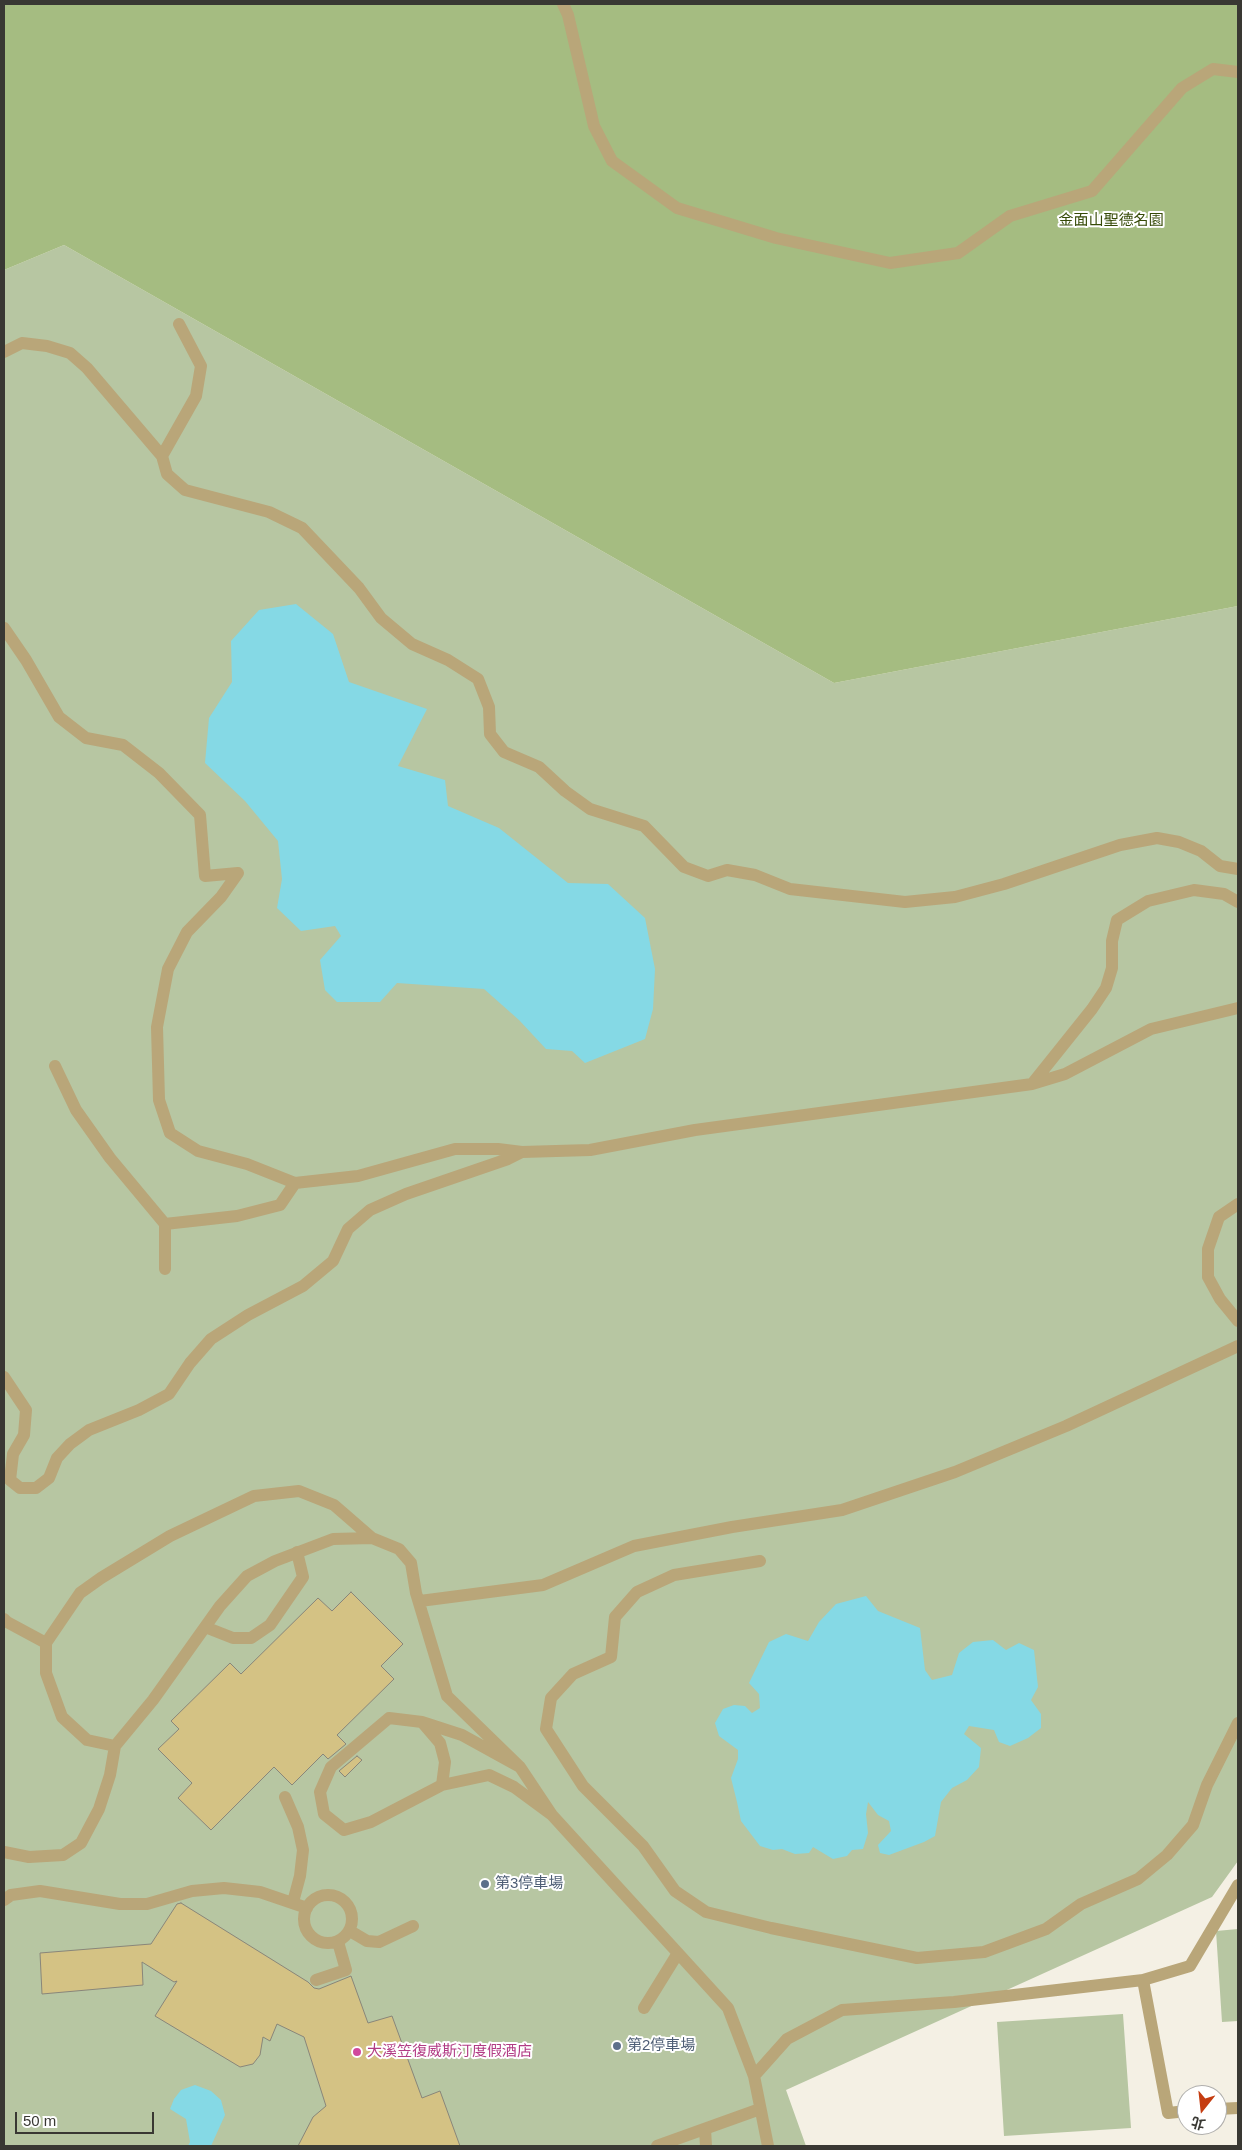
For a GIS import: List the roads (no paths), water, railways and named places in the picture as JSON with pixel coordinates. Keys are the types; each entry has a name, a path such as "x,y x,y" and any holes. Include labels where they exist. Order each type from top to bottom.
{"street":[{"path":"563,4 594,126 612,161 677,208 776,238 890,263 958,253 1010,216 1092,191 1182,88 1213,69 1238,72"},
{"path":"162,456 196,396 201,366 179,324"},
{"path":"4,352 22,343 47,346 70,353 87,368 162,456 167,474 185,490 269,512 302,528 359,588 381,618 412,644 448,660 478,679 489,707 490,734 504,752 539,767 565,791 590,809 644,826 684,867 708,876 728,870 755,875 790,889 906,902 955,897 1004,884 1120,845 1157,838 1179,842 1200,851 1220,866 1238,869"},
{"path":"4,628 26,660 59,717 86,738 123,745 159,773 200,815 205,876 238,873 221,898 187,932 168,969 157,1027 159,1100 170,1133 198,1151 247,1164 295,1182 358,1176 455,1149 498,1149 522,1152 590,1150 695,1130 1032,1084 1065,1074 1151,1029 1238,1008"},
{"path":"1032,1084 1092,1010 1106,988 1112,968 1112,941 1117,920 1148,901 1194,890 1224,894 1238,902"},
{"path":"55,1066 76,1110 110,1158 165,1224 165,1269"},
{"path":"4,1377 26,1410 24,1435 13,1454 10,1480 20,1488 36,1488 49,1478 57,1458 70,1444 89,1430 139,1410 169,1394 190,1363 211,1340 248,1315 303,1286 333,1261 348,1229 370,1210 406,1194 508,1160 522,1152"},
{"path":"165,1224 237,1216 280,1206 295,1182"},
{"path":"1238,1204 1219,1217 1208,1248 1208,1277 1220,1298 1238,1320"},
{"path":"420,1601 543,1585 634,1546 732,1527 842,1510 955,1472 1066,1426 1238,1346"},
{"path":"115,1746 88,1740 62,1717 46,1674 46,1643 80,1593 170,1536 254,1496 299,1491 334,1505 372,1538 399,1549 412,1563 416,1593 420,1601 428,1636 447,1696 520,1767 552,1815 728,2008 754,2076 768,2146"},
{"path":"4,1852 29,1857 62,1855 81,1843 99,1809 110,1775 115,1746 153,1700 220,1606 247,1576 275,1561 333,1539 372,1538"},
{"path":"205,1627 233,1638 251,1638 270,1625 303,1576 297,1552"},
{"path":"760,1561 674,1575 636,1592 615,1617 611,1657 573,1674 551,1698 546,1729 583,1786 643,1846 675,1891 706,1912 771,1928 917,1958 984,1952 1046,1929 1081,1904 1138,1879 1167,1855 1193,1825 1207,1785 1238,1724"},
{"path":"4,1618 7,1622 46,1643"},
{"path":"520,1767 462,1735 422,1722 389,1718 331,1767 320,1792 324,1814 344,1830 371,1822 442,1785 489,1775 514,1787 552,1815"},
{"path":"422,1722 440,1743 446,1762 442,1785"},
{"path":"285,1797 298,1827 303,1850 300,1876 293,1902"},
{"path":"754,2076 787,2039 842,2010 954,2002 1143,1980 1190,1966 1238,1885"},
{"path":"4,1900 11,1895 40,1891 120,1904 147,1904 192,1891 224,1888 260,1892 307,1908"},
{"path":"321,1896 338,1896 350,1907 353,1915 350,1931 338,1942 322,1943 309,1934 304,1919 307,1908 314,1899 321,1896"},
{"path":"350,1931 367,1941 379,1942 412,1926"},
{"path":"316,1980 346,1970 338,1942"},
{"path":"644,2008 678,1953"},
{"path":"1143,1980 1168,2113 1177,2113"},
{"path":"657,2146 760,2109"},
{"path":"705,2128 706,2146"}],"water":[{"path":"296,604 333,634 349,682 427,709 398,766 445,780 448,806 499,828 568,883 608,884 645,918 655,969 653,1009 645,1039 585,1063 572,1051 546,1049 519,1020 484,989 397,983 380,1002 337,1002 325,990 320,960 341,936 335,926 301,931 277,908 282,879 278,841 245,801 205,763 209,718 232,682 231,641 259,610"},
{"path":"866,1596 878,1611 920,1628 925,1670 932,1680 952,1675 959,1653 973,1642 993,1640 1006,1650 1019,1643 1034,1650 1038,1687 1031,1700 1041,1714 1041,1728 1028,1738 1010,1746 999,1742 994,1730 969,1726 964,1734 981,1748 979,1767 967,1780 952,1788 941,1802 935,1836 924,1842 889,1855 880,1853 878,1845 891,1831 889,1821 878,1815 868,1802 866,1814 868,1833 863,1849 852,1850 847,1856 833,1859 813,1847 809,1853 795,1854 782,1849 773,1850 760,1846 741,1821 731,1778 738,1759 738,1750 719,1736 715,1723 723,1709 734,1705 745,1706 752,1713 760,1708 759,1694 749,1683 769,1642 786,1634 808,1641 819,1622 836,1604"},
{"path":"195,2085 211,2091 221,2100 225,2115 211,2146 188,2146 190,2142 186,2119 170,2109 174,2099 181,2090"}],"place":[{"name":"第3停車場","path":"485,1884"},
{"name":"第2停車場","path":"617,2046"},
{"name":"大溪笠復威斯汀度假酒店","path":"357,2052"}],"park label":[{"name":"金面山聖德名園","path":"1111,221"}]}
